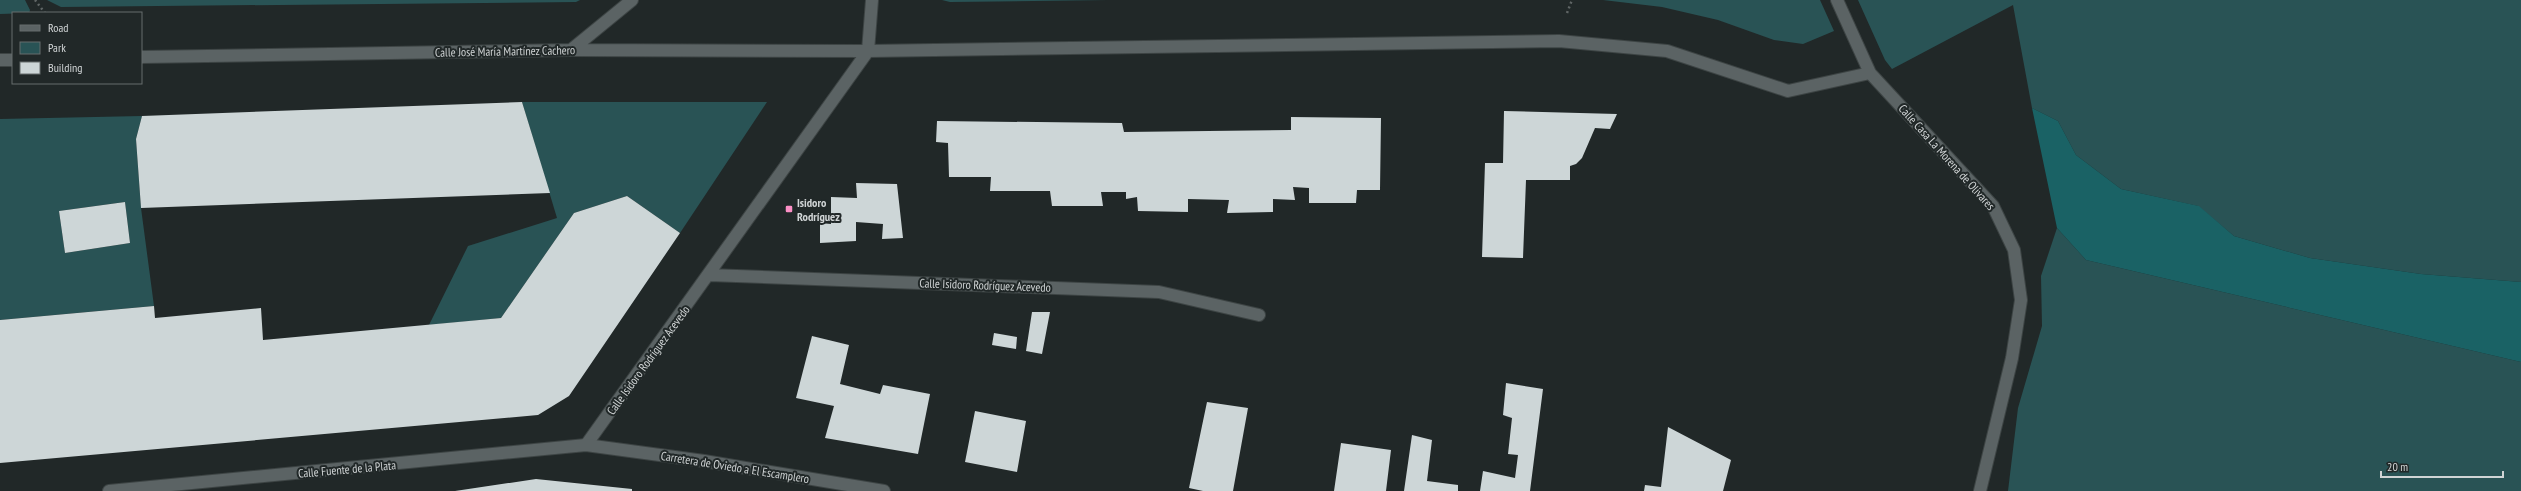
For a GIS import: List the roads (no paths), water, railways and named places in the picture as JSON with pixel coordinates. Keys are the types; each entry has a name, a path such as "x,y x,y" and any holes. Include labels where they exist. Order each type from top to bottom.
{"street":[{"path":"571,50 632,0"},
{"path":"868,51 872,0"},
{"name":"Calle Casa La Morena de Olivares","path":"1837,0 1870,73 1993,206 2014,250 2020,300 2012,358 1980,491"},
{"name":"Calle José María Martínez Cachero","path":"142,57 571,50 868,51 1559,41 1667,52 1788,91 1870,73"},
{"name":"Calle Isidoro Rodríguez Acevedo","path":"586,445 868,51"},
{"path":"0,60 12,60"},
{"name":"Calle Isidoro Rodríguez Acevedo","path":"709,275 1159,292 1259,315"},
{"name":"Calle Fuente de la Plata","path":"108,491 586,445"},
{"name":"Carretera de Oviedo a El Escamplero","path":"586,445 704,461 884,491"}],"place":[{"name":"Isidoro Rodríguez","path":"789,209"}]}
